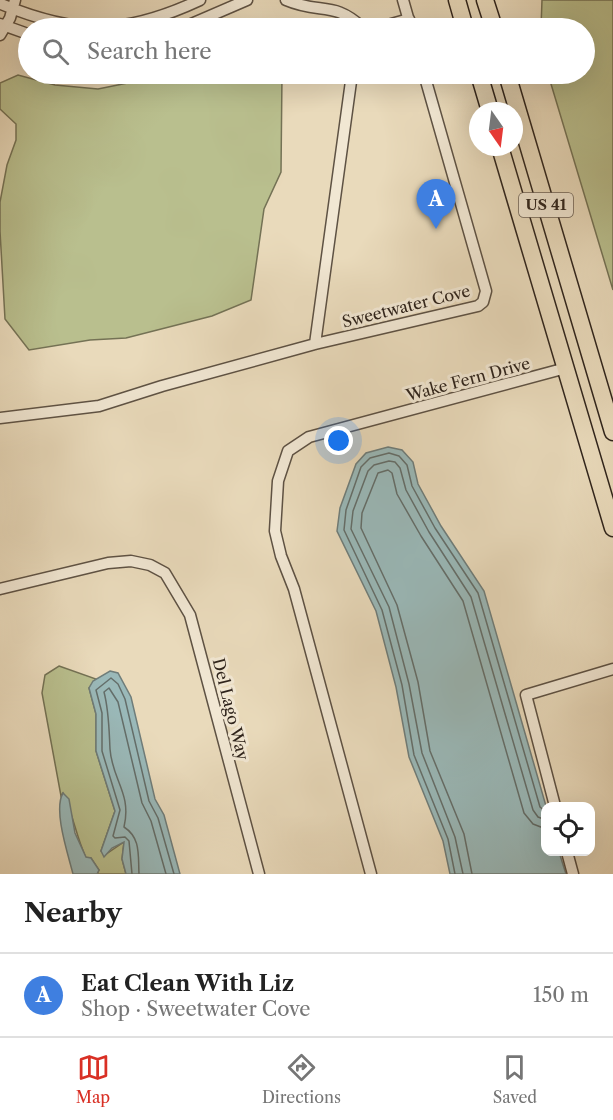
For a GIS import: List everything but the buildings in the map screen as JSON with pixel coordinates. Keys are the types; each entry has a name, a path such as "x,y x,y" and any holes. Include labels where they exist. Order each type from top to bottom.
{"main road":[{"path":"457,0 462,18"},
{"path":"485,0 491,18"},
{"path":"482,84 487,102"},
{"name":"US 41","path":"510,84 613,432"},
{"name":"US 41","path":"503,156 613,528"}],"street":[{"path":"151,18 200,0"},
{"path":"205,18 247,0"},
{"path":"286,0 331,3 346,9 354,18"},
{"path":"403,0 408,18"},
{"path":"1,3 14,4 44,18"},
{"path":"14,4 2,29 18,32"},
{"name":"Sweetwater Cove","path":"315,344 351,84"},
{"name":"Sweetwater Cove","path":"0,418 25,412 99,406 162,386 315,344 478,306 483,302 486,291 427,84"},
{"name":"Wake Fern Drive","path":"371,874 294,589 281,556 275,531 278,481 288,451 309,438 566,368"},
{"name":"Del Lago Way","path":"0,589 108,563 131,561 150,565 170,578 190,615 259,874"},
{"path":"554,802 526,695 613,669"},
{"path":"568,856 573,874"}],"green space":[{"path":"542,0 613,0 613,290 551,84 595,84 595,18 541,18"},
{"path":"18,75 18,84 51,84 98,89 123,84 282,84 281,172 264,209 251,300 212,316 126,338 90,340 29,350 5,319 0,202 7,165 16,140 16,124 0,109 0,83"},
{"path":"59,666 96,679 89,688 96,714 96,751 115,811 101,851 106,854 124,842 122,859 126,874 97,874 99,870 91,858 86,858 63,793 61,796 42,693 45,675"}],"water":[{"path":"388,447 402,450 413,462 418,484 441,526 484,591 545,802 541,802 541,856 560,856 566,874 450,874 443,841 409,757 396,687 376,611 337,531 340,508 356,464 366,453"},
{"path":"110,671 118,673 131,697 155,799 164,815 180,874 126,874 122,859 124,842 112,848 104,857 101,851 115,811 96,751 96,714 89,688 93,681"},
{"path":"63,793 69,799 75,833 86,857 91,858 99,870 97,874 73,874 60,821 60,801"}],"place":[{"name":"Eat Clean With Liz","path":"436,229"}]}
